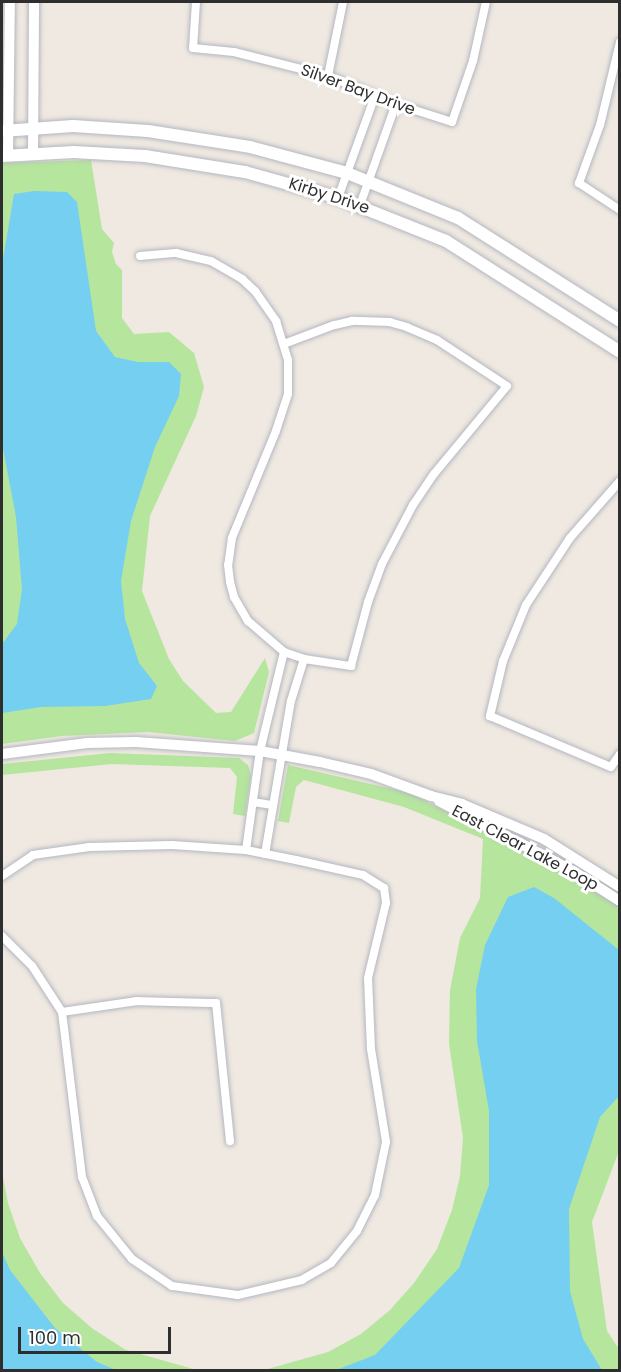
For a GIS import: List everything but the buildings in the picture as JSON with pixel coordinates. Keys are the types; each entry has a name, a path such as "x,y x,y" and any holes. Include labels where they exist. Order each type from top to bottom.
{"main road":[{"name":"Kirby Drive","path":"5,130 100,127 201,137 298,158 347,173 458,218 620,321"},
{"name":"Kirby Drive","path":"5,156 99,153 197,163 280,181 360,205 446,241 620,352"}],"street":[{"path":"5,156 10,2"},
{"path":"33,155 34,2"},
{"name":"Silver Bay Drive","path":"196,2 193,48 234,52 328,76 396,104 452,122 475,52 486,2"},
{"path":"328,76 343,2"},
{"path":"620,42 603,115 579,183 620,210"},
{"path":"338,198 375,96"},
{"path":"360,205 396,104"},
{"path":"140,256 176,253 211,261 228,270 255,291 266,306 284,344 289,377 284,411 232,538 228,565 234,597 244,616 258,633 284,652 304,659 351,666 375,583 413,505 434,474 507,386 430,336 390,322 352,321 334,325 284,344"},
{"path":"620,481 570,538 526,605 503,661 490,716 611,767 620,754"},
{"path":"246,850 260,751 284,652"},
{"path":"265,854 291,701 304,659"},
{"name":"East Clear Lake Loop","path":"2,754 106,742 182,744 260,751 371,774 431,796 462,804 544,838 620,887"},
{"name":"East Clear Lake Loop","path":"431,796 573,871 620,900"},
{"path":"253,802 273,805"},
{"path":"2,876 33,855 89,847 172,845 246,850 363,875 384,888 386,903 368,978 371,1048 386,1143 375,1195 357,1231 331,1263 302,1280 238,1295 172,1286 132,1259 96,1216 82,1177 62,1012 32,966 2,936"},
{"path":"62,1012 137,1001 216,1003 230,1141"}],"green space":[{"path":"91,160 102,229 114,243 112,252 116,264 122,270 122,318 134,334 169,332 194,353 204,387 196,416 150,516 142,591 169,659 183,681 216,713 231,712 265,658 269,672 254,733 235,741 148,732 62,736 2,744 2,163"},
{"path":"110,753 239,758 248,765 251,775 245,816 233,814 237,777 230,768 112,764 2,775 2,764"},
{"path":"288,765 410,793 531,854 619,906 619,1151 592,1222 607,1331 619,1349 620,1370 264,1370 328,1352 361,1334 390,1310 414,1283 437,1249 452,1210 460,1176 463,1138 449,1044 450,990 460,938 480,898 483,839 404,807 304,780 296,787 289,823 278,821"},
{"path":"2,1172 8,1203 20,1238 40,1273 63,1303 93,1329 126,1350 197,1370 2,1370"}],"water":[{"path":"34,191 67,192 77,202 96,331 115,357 138,362 169,362 181,374 179,396 155,447 131,521 121,581 125,619 139,663 157,686 151,699 105,706 41,707 2,713 2,644 17,624 22,589 16,517 2,443 2,265 14,194"},
{"path":"534,887 554,898 619,950 619,1096 600,1117 569,1209 570,1291 583,1339 602,1370 336,1370 375,1355 459,1268 489,1185 489,1111 477,1041 476,989 485,945 508,897"},
{"path":"2,1252 10,1270 55,1328 97,1362 116,1370 2,1370"}]}
